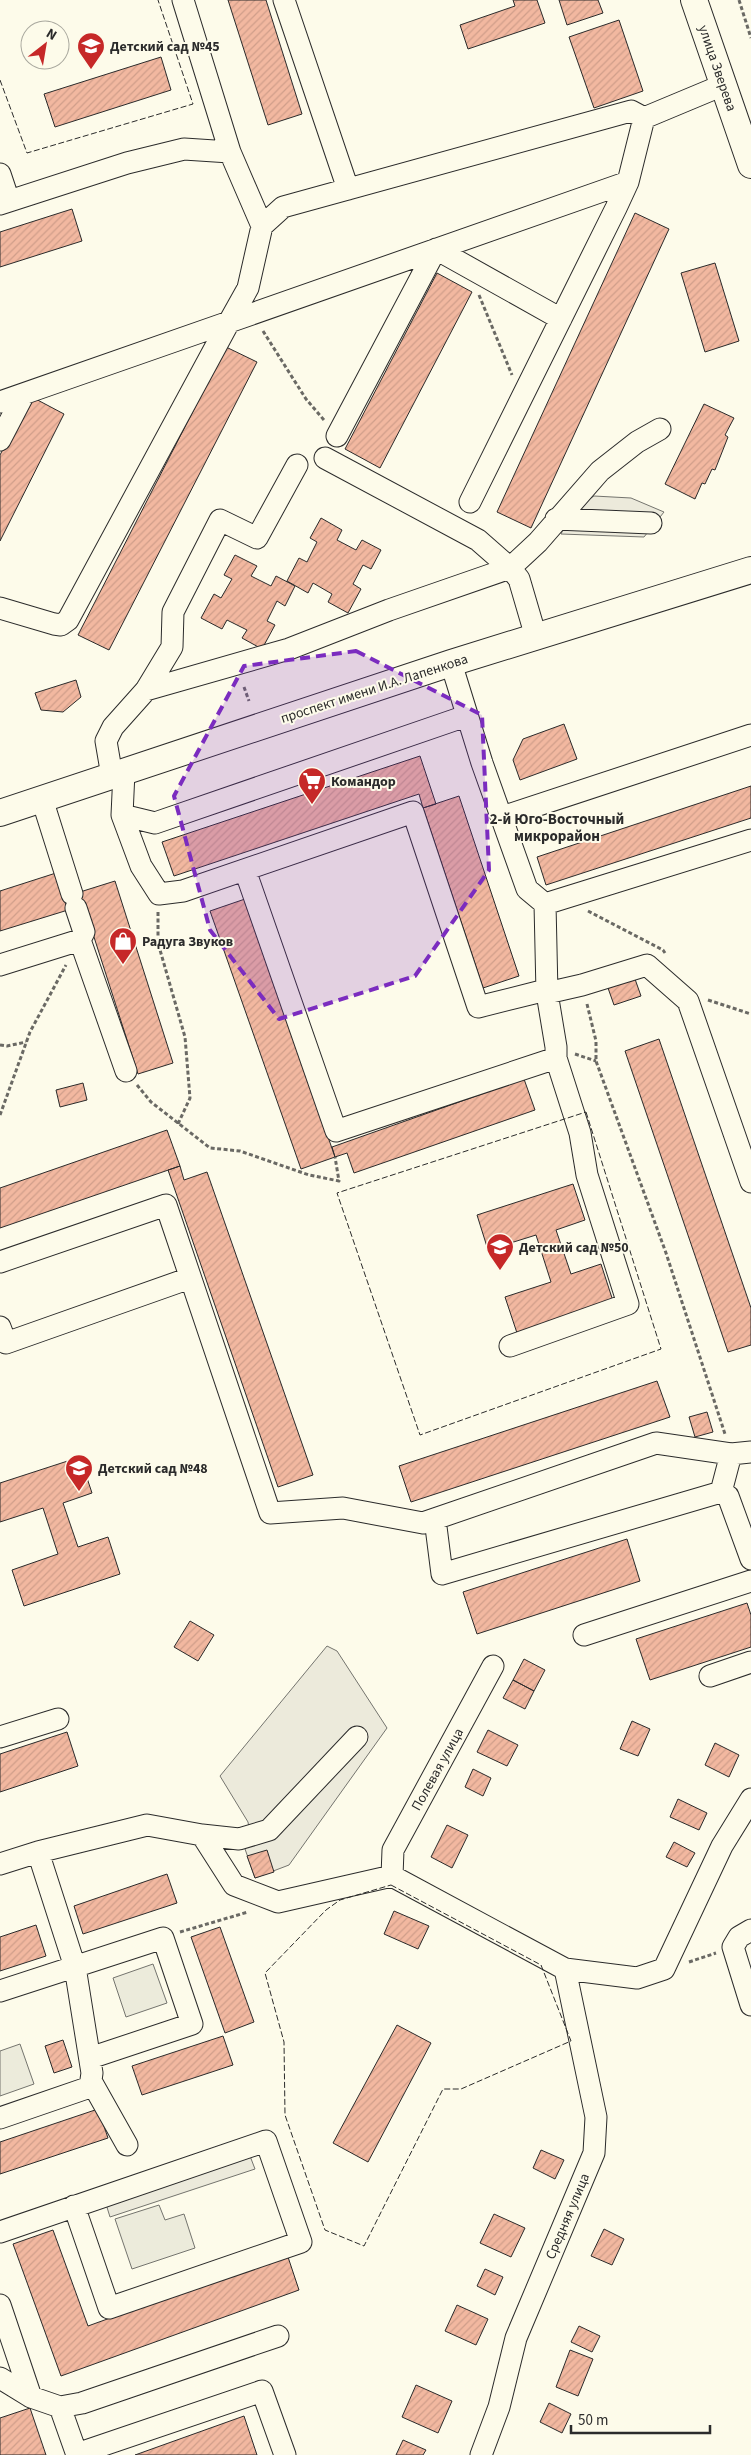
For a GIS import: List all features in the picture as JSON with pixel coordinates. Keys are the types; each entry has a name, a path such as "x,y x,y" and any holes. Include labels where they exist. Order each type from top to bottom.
{"main road":[{"name":"улица Зверева","path":"694,0 751,165"},
{"name":"проспект имени И.А. Лапенкова","path":"0,813 452,663 751,570"}],"street":[{"path":"183,0 230,152 262,226"},
{"path":"284,0 348,189"},
{"path":"644,118 723,85"},
{"path":"0,608 54,624 61,624 68,620 248,288 262,226 282,207 631,111 644,118"},
{"path":"470,502 628,182 644,118"},
{"path":"0,174 5,203 127,163 184,149 230,152"},
{"path":"0,402 628,182"},
{"path":"436,250 561,319"},
{"path":"338,436 436,250"},
{"path":"0,440 24,394"},
{"path":"146,690 289,649 389,610 510,568 538,542 556,519 600,471 637,442 660,429"},
{"path":"325,458 478,540 510,568 519,580 536,637"},
{"path":"297,465 257,538 220,520 173,612 172,647 146,690 113,727 106,741 118,774 122,815 141,866 159,894 183,891 413,812 478,1007 538,992 547,993 582,985 648,965 688,1001 751,1182"},
{"path":"556,519 650,523"},
{"path":"452,663 466,716 527,889 544,904 547,993 556,1047 556,1058 580,1133 587,1175 628,1304 510,1346"},
{"path":"122,815 155,823 466,716"},
{"path":"502,817 751,735"},
{"path":"42,799 84,932 80,940 126,1072"},
{"path":"544,904 751,840"},
{"path":"245,870 336,1131 556,1058"},
{"path":"0,965 80,940"},
{"path":"0,1262 166,1205 270,1513 343,1508 423,1523 656,1443 741,1453 721,1492"},
{"path":"0,1327 6,1343 190,1278"},
{"path":"436,1519 442,1574 721,1492 728,1496 751,1559"},
{"path":"584,1635 751,1581"},
{"path":"710,1676 751,1662"},
{"name":"Полевая улица","path":"392,1876 393,1850 493,1666"},
{"path":"0,1736 58,1718"},
{"path":"0,1864 38,1852 147,1825 202,1835 238,1839 269,1830 357,1737"},
{"path":"202,1835 234,1885 278,1902 392,1876 565,1969 637,1978 664,1970 722,1846 751,1799"},
{"path":"0,2118 90,2087 91,2081 90,2058 75,1967 38,1852"},
{"path":"751,1930 739,1937 734,1947 751,2005"},
{"path":"0,1991 163,1938 192,2024 90,2058"},
{"name":"Средняя улица","path":"480,2455 499,2407 516,2338 594,2153 596,2117 565,1969"},
{"path":"91,2081 127,2145"},
{"path":"0,2232 74,2206 266,2141 301,2242 108,2308 74,2206"},
{"path":"0,2305 31,2397"},
{"path":"0,2378 31,2397 60,2408 82,2403 278,2336"},
{"path":"60,2408 77,2455 262,2391 285,2455"}],"path":[{"path":"739,0 751,38"},
{"path":"467,267 521,399"},
{"path":"254,314 273,350 306,399 338,436"},
{"path":"244,687 249,701"},
{"path":"159,894 158,943 186,1046 190,1098 178,1124"},
{"path":"0,1115 26,1042 80,940"},
{"path":"582,985 596,1041 596,1061 741,1453"},
{"path":"0,1045 7,1046 26,1042"},
{"path":"126,1072 151,1102 210,1148 240,1151 309,1175 339,1182 335,1157"},
{"path":"163,1938 278,1902"}],"highlighted area":[{"path":"356,651 482,715 489,870 415,976 279,1019 210,930 174,796 244,666"}],"shaded area":[{"path":"594,496 631,498 664,512 644,537 561,534 572,511"},
{"path":"327,1646 337,1651 387,1728 289,1865 255,1878 244,1846 250,1834 248,1822 220,1776"},
{"path":"153,1964 167,2003 126,2017 113,1978"},
{"path":"20,2044 34,2084 0,2096 0,2051"},
{"path":"250,2156 255,2169 110,2217 106,2204"},
{"path":"159,2205 165,2220 184,2214 195,2248 132,2269 115,2219"}],"building":[{"path":"228,0 266,0 302,114 268,125"},
{"path":"513,0 537,0 545,23 468,49 460,25 515,6"},
{"path":"559,0 598,0 603,13 567,25"},
{"path":"619,20 643,91 594,108 569,37"},
{"path":"161,57 171,90 55,127 44,94"},
{"path":"72,209 82,241 0,267 0,232"},
{"path":"635,213 669,229 531,528 497,512"},
{"path":"715,263 739,341 705,352 681,273"},
{"path":"437,273 472,292 380,468 345,449"},
{"path":"226,347 257,362 109,650 78,635"},
{"path":"30,396 64,414 0,541 0,455"},
{"path":"704,404 734,418 725,435 728,437 715,470 712,469 705,484 702,483 695,499 665,484"},
{"path":"321,518 342,530 337,540 356,550 362,540 381,550 371,569 363,565 353,584 361,589 348,613 328,602 332,594 313,583 308,593 287,581 299,558 307,562 317,542 310,538"},
{"path":"235,555 257,566 251,576 271,586 276,576 295,586 285,606 277,601 267,621 275,625 262,649 242,638 247,630 227,620 222,629 201,618 214,594 221,598 232,579 224,575"},
{"path":"76,680 81,697 63,712 41,710 35,693"},
{"path":"564,724 577,759 520,780 513,760 523,739"},
{"path":"420,756 436,804 423,808 419,794 174,876 162,842"},
{"path":"751,786 751,818 546,885 537,857"},
{"path":"459,796 519,976 483,988 423,808"},
{"path":"56,873 68,910 0,931 0,891"},
{"path":"115,881 173,1063 138,1074 84,906 68,910 64,897"},
{"path":"245,899 335,1157 301,1169 210,911"},
{"path":"635,979 641,996 614,1005 608,988"},
{"path":"659,1039 751,1308 751,1345 728,1352 625,1051"},
{"path":"524,1079 535,1110 354,1173 347,1153 335,1157 332,1147"},
{"path":"83,1083 87,1100 60,1107 56,1090"},
{"path":"167,1130 180,1166 0,1228 0,1188"},
{"path":"180,1166 184,1180 207,1172 313,1475 278,1487 168,1170"},
{"path":"573,1184 585,1220 556,1230 571,1274 601,1264 613,1301 517,1333 505,1297 551,1282 536,1235 488,1250 477,1215"},
{"path":"657,1381 670,1417 411,1502 399,1466"},
{"path":"707,1412 713,1432 695,1437 689,1417"},
{"path":"80,1457 92,1493 63,1503 78,1547 108,1537 120,1574 24,1606 12,1570 58,1554 43,1508 0,1522 0,1483"},
{"path":"627,1539 640,1581 477,1634 463,1592"},
{"path":"747,1603 751,1615 751,1647 650,1680 636,1639"},
{"path":"190,1621 214,1635 198,1661 174,1647"},
{"path":"524,1659 545,1670 534,1691 513,1680"},
{"path":"513,1680 534,1691 525,1709 503,1698"},
{"path":"632,1721 650,1729 638,1756 620,1749"},
{"path":"488,1730 518,1745 507,1766 477,1752"},
{"path":"67,1732 78,1766 0,1792 0,1754"},
{"path":"715,1743 739,1755 729,1777 705,1765"},
{"path":"473,1769 491,1778 483,1796 465,1787"},
{"path":"678,1799 707,1813 699,1830 670,1817"},
{"path":"447,1825 468,1835 452,1868 431,1857"},
{"path":"674,1842 695,1853 687,1867 666,1857"},
{"path":"267,1850 274,1872 255,1878 247,1856"},
{"path":"167,1874 177,1903 83,1934 74,1906"},
{"path":"394,1911 429,1926 418,1949 384,1934"},
{"path":"36,1925 46,1956 0,1971 0,1937"},
{"path":"220,1927 254,2022 225,2033 191,1937"},
{"path":"397,2025 431,2043 368,2162 333,2143"},
{"path":"223,2036 233,2065 142,2095 132,2066"},
{"path":"63,2040 72,2067 54,2073 45,2046"},
{"path":"98,2109 108,2138 0,2174 0,2142"},
{"path":"541,2150 564,2160 555,2179 533,2168"},
{"path":"494,2214 525,2228 511,2257 480,2243"},
{"path":"604,2229 624,2239 612,2265 591,2256"},
{"path":"53,2230 88,2326 287,2254 299,2290 61,2376 13,2244"},
{"path":"485,2269 503,2277 495,2295 477,2286"},
{"path":"457,2305 488,2319 476,2345 445,2331"},
{"path":"579,2326 600,2336 592,2352 571,2342"},
{"path":"570,2350 593,2359 578,2396 556,2387"},
{"path":"416,2385 452,2401 438,2433 402,2417"},
{"path":"549,2403 571,2414 562,2433 540,2422"},
{"path":"30,2408 46,2455 0,2455 0,2418"},
{"path":"244,2416 257,2455 135,2455"},
{"path":"403,2440 426,2450 423,2455 396,2455"}],"fence":[{"path":"0,80 27,153 193,104 158,0"},
{"path":"586,1112 661,1349 420,1435 337,1193 586,1112"},
{"path":"391,1885 541,1965 571,2041 461,2089 443,2089 364,2246 325,2230 285,2115 284,2042 265,1973 326,1910 340,1900 391,1885"}],"place":[{"name":"Детский сад №45","path":"91,70"},
{"name":"Командор","path":"312,805"},
{"name":"Радуга Звуков","path":"123,965"},
{"name":"Детский сад №50","path":"500,1271"},
{"name":"Детский сад №48","path":"79,1492"}],"district":[{"name":"2-й Юго-Восточный микрорайон","path":"557,828"}]}
